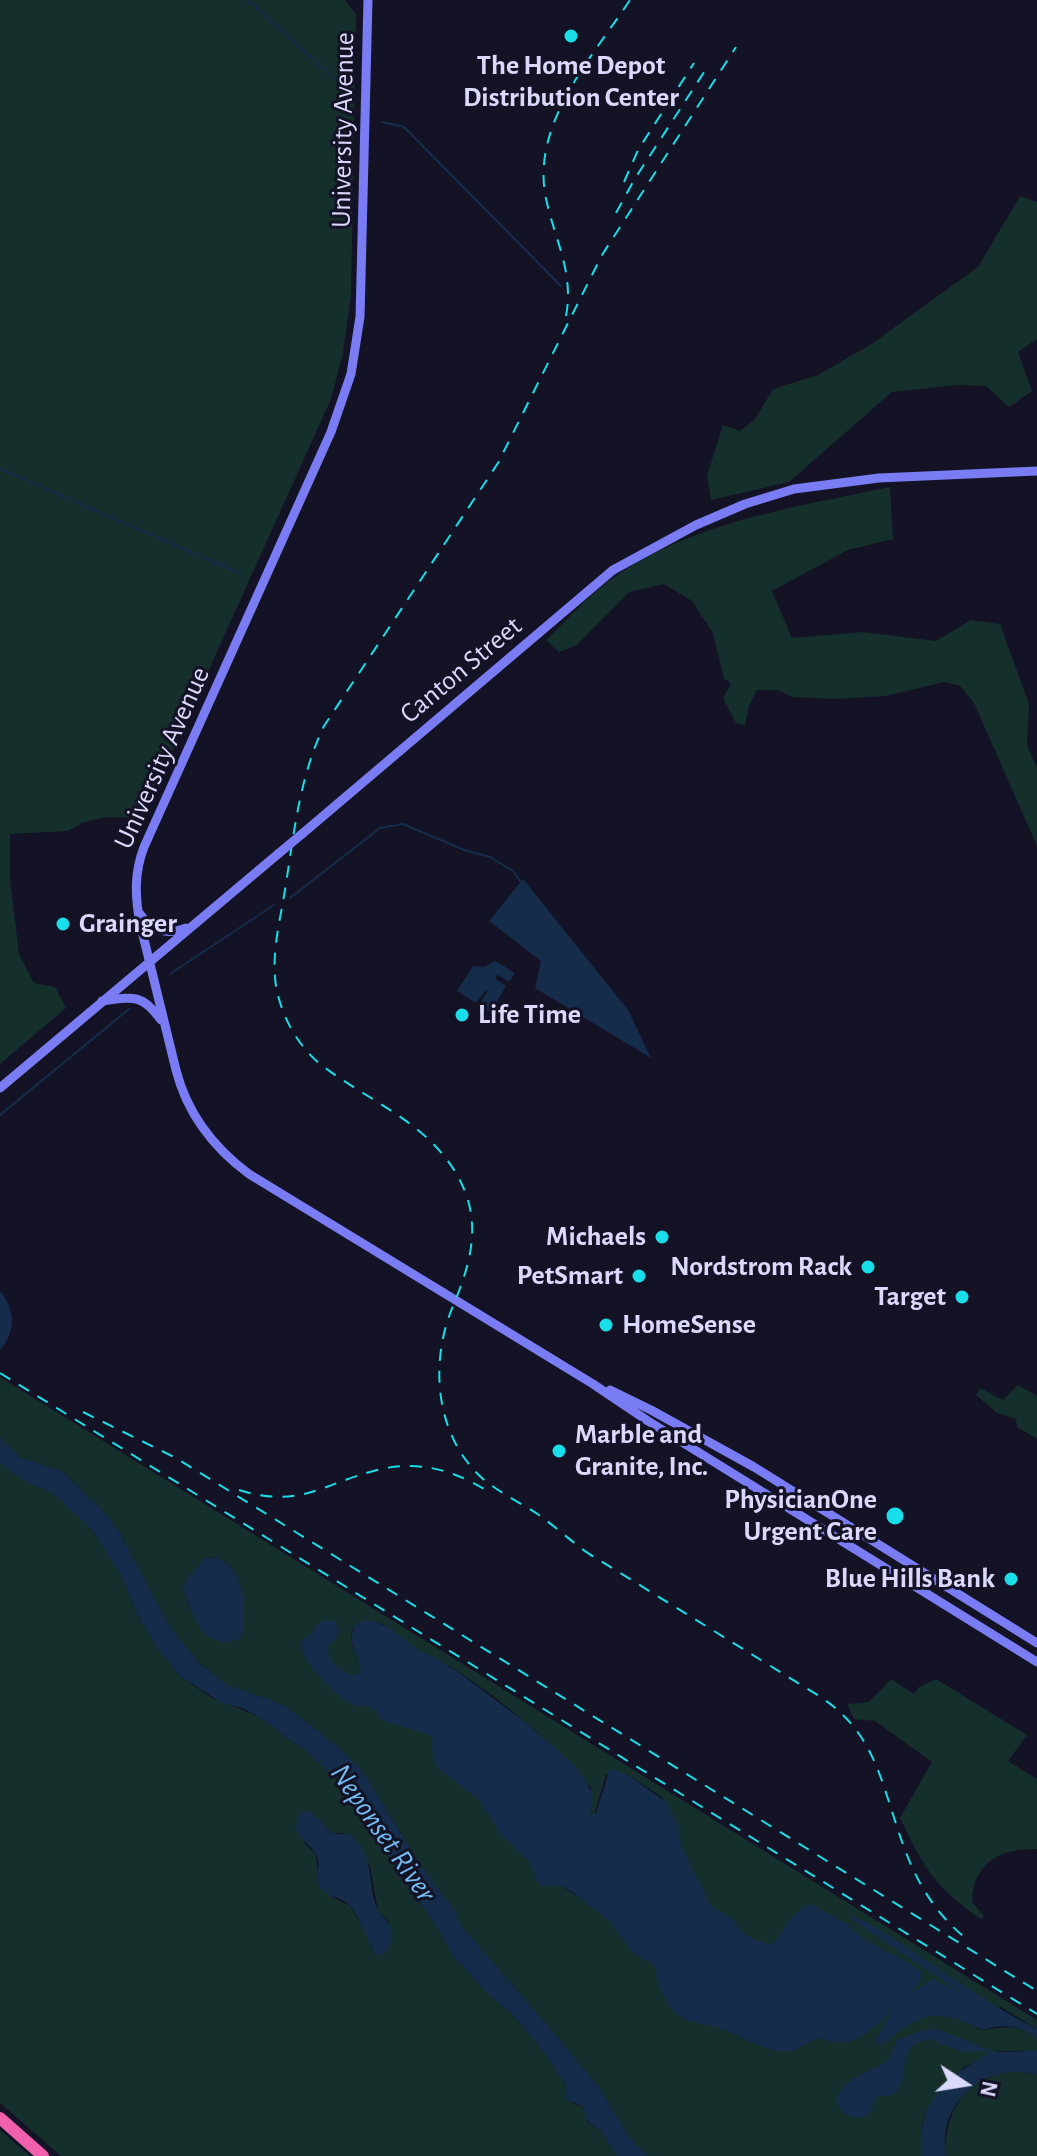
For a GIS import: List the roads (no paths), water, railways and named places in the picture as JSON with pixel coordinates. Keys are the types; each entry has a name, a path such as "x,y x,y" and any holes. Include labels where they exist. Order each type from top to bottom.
{"highway":[{"path":"0,2118 43,2156"}],"main road":[{"name":"University Avenue","path":"368,0 360,317 351,374 331,432 144,847 136,879 137,908 177,1077 197,1120 235,1163 1037,1662"},
{"name":"Canton Street","path":"0,1088 603,578 629,560 696,525 745,504 794,489 879,478 1037,471"},
{"path":"137,908 146,922 159,930 175,932 190,927"},
{"path":"102,1001 142,1000 154,1010 165,1027"},
{"name":"University Avenue","path":"593,1384 638,1403 741,1459 1037,1643"}],"water":[{"path":"523,879 628,1010 651,1058 535,988 541,961 489,921"},
{"path":"495,961 515,973 509,982 496,976 506,986 491,1012 479,1005 486,990 476,1003 457,991 473,966 484,967"},
{"path":"0,1291 9,1306 12,1321 9,1336 0,1350"},
{"name":"Neponset River","path":"0,1438 19,1457 62,1471 101,1509 120,1533 169,1626 200,1664 227,1685 284,1705 338,1747 363,1772 421,1866 454,1910 462,1927 600,2089 630,2138 647,2156 617,2156 600,2130 586,2120 583,2106 566,2099 566,2084 535,2041 453,1956 376,1838 367,1817 343,1785 311,1755 258,1716 222,1703 180,1676 141,1622 121,1576 93,1531 54,1494 25,1481 0,1463"},
{"path":"215,1557 225,1562 238,1578 243,1598 244,1631 241,1637 228,1642 208,1636 201,1628 194,1618 183,1584 204,1558"},
{"path":"331,1620 339,1631 328,1646 329,1652 335,1665 344,1671 354,1676 361,1672 352,1634 358,1622 370,1620 390,1628 418,1650 461,1674 525,1722 571,1762 584,1778 592,1793 590,1816 596,1813 610,1769 626,1774 666,1802 678,1825 682,1848 711,1906 732,1919 745,1935 773,1944 793,1916 806,1905 813,1905 847,1924 865,1940 922,1972 922,1980 907,1996 932,1979 964,1994 852,1920 852,1915 1037,2029 1037,2039 1018,2028 1004,2026 982,2030 953,2018 929,2016 907,2026 882,2045 877,2045 876,2039 893,2009 868,2032 853,2040 836,2042 819,2039 795,2050 782,2051 681,2017 664,1996 653,1964 633,1953 610,1922 561,1886 537,1883 530,1862 501,1835 478,1799 438,1768 433,1759 431,1735 381,1720 372,1707 356,1706 346,1701 322,1679 301,1646 303,1639 320,1621"},
{"path":"302,1811 314,1814 331,1833 351,1835 364,1853 377,1908 392,1930 390,1947 380,1956 376,1956 349,1905 322,1890 318,1879 318,1859 296,1827"},
{"path":"937,2029 994,2052 1037,2051 1037,2075 1008,2072 982,2080 970,2088 952,2110 945,2136 945,2156 921,2156 923,2123 928,2107 942,2088 961,2071 990,2053 961,2051 940,2045 934,2039 920,2042 907,2054 900,2087 893,2094 876,2098 868,2116 849,2115 841,2110 836,2101 839,2092 850,2081 888,2060 897,2040 920,2031"}],"waterway":[{"path":"248,0 351,94"},
{"path":"382,122 404,127 561,286"},
{"path":"0,469 241,574"},
{"path":"290,898 380,828 403,824 464,850 490,857 513,871 522,884"},
{"path":"170,974 274,905"},
{"path":"0,1115 129,1009"}],"railway":[{"path":"566,316 568,286 547,203 544,175 546,148 567,95 630,0"},
{"path":"592,1556 539,1515 483,1479 467,1462 455,1442 446,1420 439,1374 445,1328 470,1251 472,1223 466,1194 440,1151 422,1134 340,1079 304,1048 291,1029 278,997 275,950 298,806 324,726 498,463 602,255 736,47"},
{"path":"624,182 638,150 694,63"},
{"path":"616,213 708,66"},
{"path":"0,1373 1037,2014"},
{"path":"83,1412 176,1458 1037,1991"},
{"path":"239,1490 260,1495 295,1496 377,1470 405,1466 446,1472 484,1489"},
{"path":"583,1550 839,1711 855,1728 876,1766 917,1878 937,1909 963,1936"}],"place":[{"name":"The Home Depot Distribution Center","path":"571,36"},
{"name":"Grainger","path":"63,924"},
{"name":"Life Time","path":"462,1015"},
{"name":"Michaels","path":"662,1237"},
{"name":"Nordstrom Rack","path":"868,1267"},
{"name":"PetSmart","path":"639,1276"},
{"name":"Target","path":"962,1297"},
{"name":"HomeSense","path":"606,1325"},
{"name":"Marble and Granite, Inc.","path":"559,1451"},
{"name":"PhysicianOne Urgent Care","path":"895,1516"},
{"name":"Blue Hills Bank","path":"1011,1579"}]}
